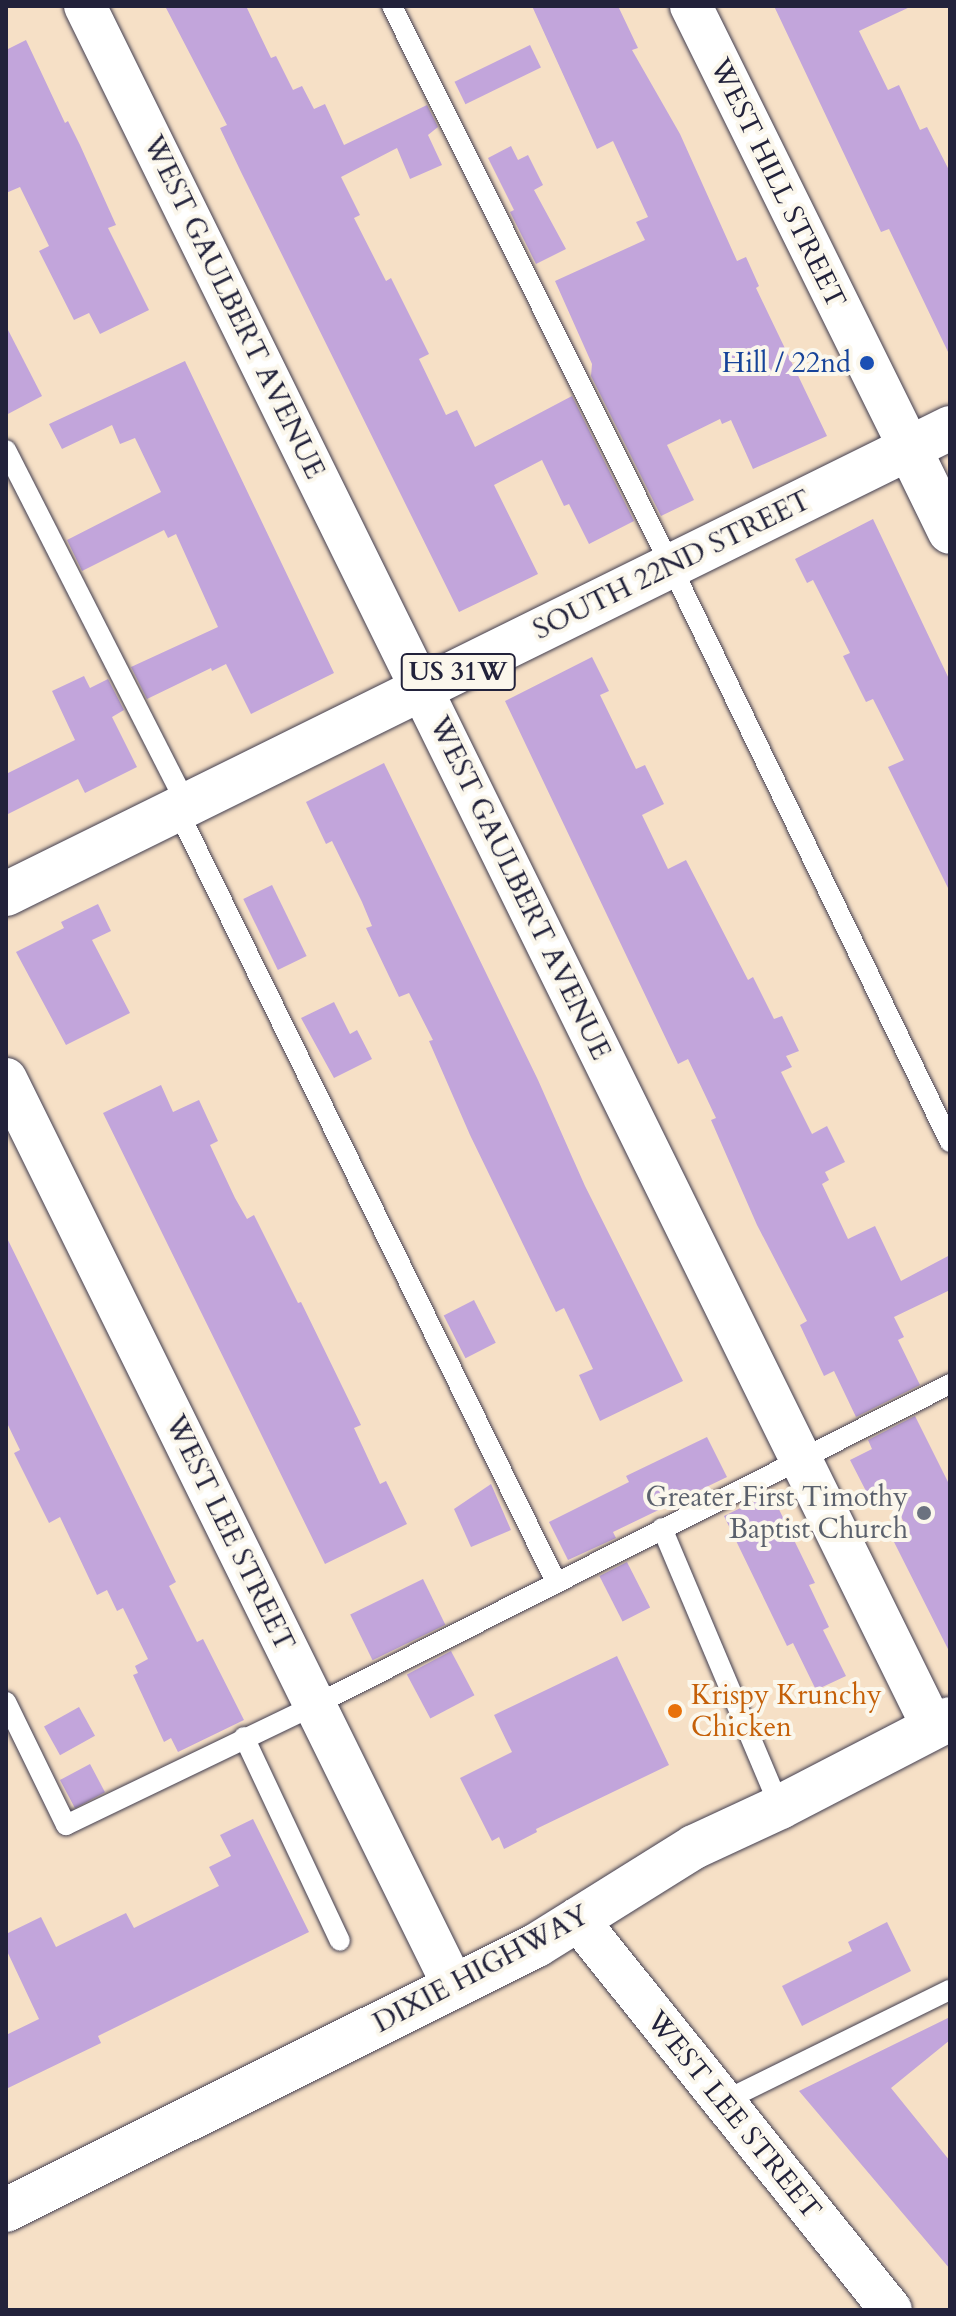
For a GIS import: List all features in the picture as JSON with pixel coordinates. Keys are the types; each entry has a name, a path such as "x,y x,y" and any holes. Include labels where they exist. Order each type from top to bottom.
{"street":[{"name":"WEST GAULBERT AVENUE","path":"85,6 801,1459 942,1724"},
{"name":"WEST HILL STREET","path":"691,6 950,532"},
{"name":"SOUTH 22ND STREET","path":"6,894 950,428"},
{"name":"WEST LEE STREET","path":"6,1079 454,1987"},
{"name":"DIXIE HIGHWAY","path":"6,2210 537,1945 694,1847 942,1724"},
{"name":"WEST LEE STREET","path":"577,1919 891,2310"}],"lane":[{"path":"392,6 671,566 950,1142"},
{"path":"6,450 556,1582"},
{"path":"6,1702 66,1825 315,1705 950,1384"},
{"path":"662,1528 780,1807"},
{"path":"244,1737 340,1941"},
{"path":"724,2101 950,1990"}],"building":[{"path":"165,6 246,6 271,58 276,56 293,90 302,86 314,109 325,104 344,145 427,105 438,127 428,135 442,165 410,179 397,148 341,177 360,215 354,218 386,281 391,278 429,354 419,359 446,415 457,410 475,447 572,396 634,521 589,544 569,504 564,506 542,460 494,485 538,574 459,612 241,172 220,128 227,125"},
{"path":"532,6 618,6 638,48 632,50 680,134 737,261 746,257 759,286 756,288 827,436 753,469 731,420 722,424 720,419 667,445 694,500 661,516 591,376 592,364 555,281 645,240 636,222 648,217 613,141 597,149"},
{"path":"774,6 912,6 859,31 888,90 899,85 920,130 927,127 950,172 950,356 889,229 881,232"},
{"path":"26,40 65,123 68,121 80,145 116,225 108,228 149,310 100,334 89,313 74,320 39,251 49,246 20,187 6,193 6,50"},
{"path":"530,45 541,67 465,104 455,82"},
{"path":"511,146 518,160 528,155 543,185 534,190 566,249 536,264 488,158"},
{"path":"6,326 42,396 6,415"},
{"path":"185,361 334,673 251,714 226,664 212,671 211,668 147,699 131,667 218,627 176,534 168,538 164,530 82,571 67,540 161,492 135,438 120,444 112,425 62,449 49,424"},
{"path":"873,519 950,681 950,892 888,767 904,760 873,699 866,702 843,656 850,653 813,580 807,583 795,559"},
{"path":"592,657 609,691 600,695 636,769 645,765 664,804 642,815 668,869 686,860 748,980 753,977 774,1019 782,1016 799,1051 786,1056 792,1067 781,1072 812,1134 827,1126 845,1162 825,1172 829,1180 822,1184 848,1239 875,1226 901,1281 950,1255 950,1290 894,1317 904,1337 898,1340 920,1385 856,1417 834,1371 824,1376 800,1325 807,1321 757,1225 711,1120 716,1118 688,1059 678,1064 505,701"},
{"path":"84,676 90,688 108,679 124,710 112,717 137,767 85,793 78,779 6,815 6,774 75,740 52,691"},
{"path":"384,763 538,1080 585,1186 683,1381 600,1421 579,1375 593,1369 564,1308 556,1312 470,1135 429,1041 433,1040 409,993 399,997 366,928 372,926 362,902 332,841 326,844 306,802"},
{"path":"272,885 307,956 278,970 243,899"},
{"path":"98,904 111,931 92,940 130,1013 66,1045 16,952 64,928 61,922"},
{"path":"334,1002 350,1034 357,1030 372,1059 334,1078 301,1018"},
{"path":"161,1085 173,1112 199,1100 218,1141 210,1145 235,1198 247,1219 254,1215 298,1303 301,1302 361,1425 354,1428 380,1484 386,1481 407,1524 325,1564 103,1113"},
{"path":"6,1236 176,1582 169,1586 197,1642 203,1639 244,1720 178,1752 171,1738 164,1742 133,1675 138,1673 135,1666 148,1659 123,1608 117,1611 107,1590 97,1595 60,1517 49,1523 14,1453 20,1450 6,1421"},
{"path":"474,1300 496,1343 465,1358 444,1315"},
{"name":"Greater First Timothy Baptist Church","path":"915,1416 950,1486 950,1653 894,1542 910,1534 884,1484 867,1493 850,1460 872,1449 868,1440"},
{"path":"707,1437 727,1477 613,1532 616,1538 568,1560 549,1522 629,1482 626,1476"},
{"path":"491,1484 511,1530 471,1547 454,1509"},
{"path":"771,1493 815,1583 809,1585 829,1627 823,1630 846,1676 816,1690 793,1643 787,1646 724,1516"},
{"path":"627,1562 650,1607 623,1622 599,1576"},
{"path":"423,1579 445,1625 373,1660 350,1615"},
{"path":"451,1651 474,1695 430,1719 407,1674"},
{"path":"617,1656 669,1765 536,1829 537,1832 504,1849 499,1837 492,1841 460,1778 512,1752 494,1715"},
{"path":"79,1707 95,1736 60,1755 44,1726"},
{"path":"90,1764 105,1792 75,1808 60,1780"},
{"path":"253,1819 309,1932 98,2036 101,2043 6,2089 6,2035 39,2019 6,1949 6,1934 41,1917 56,1947 126,1913 134,1928 219,1886 209,1867 231,1856 220,1835"},
{"path":"887,1922 911,1971 802,2026 782,1986 852,1951 848,1942"},
{"path":"950,2017 950,2040 891,2088 950,2161 950,2269 799,2091"}],"place":[{"name":"Hill / 22nd","path":"867,363"},
{"name":"Greater First Timothy Baptist Church","path":"924,1513"},
{"name":"Krispy Krunchy Chicken","path":"675,1711"}]}
